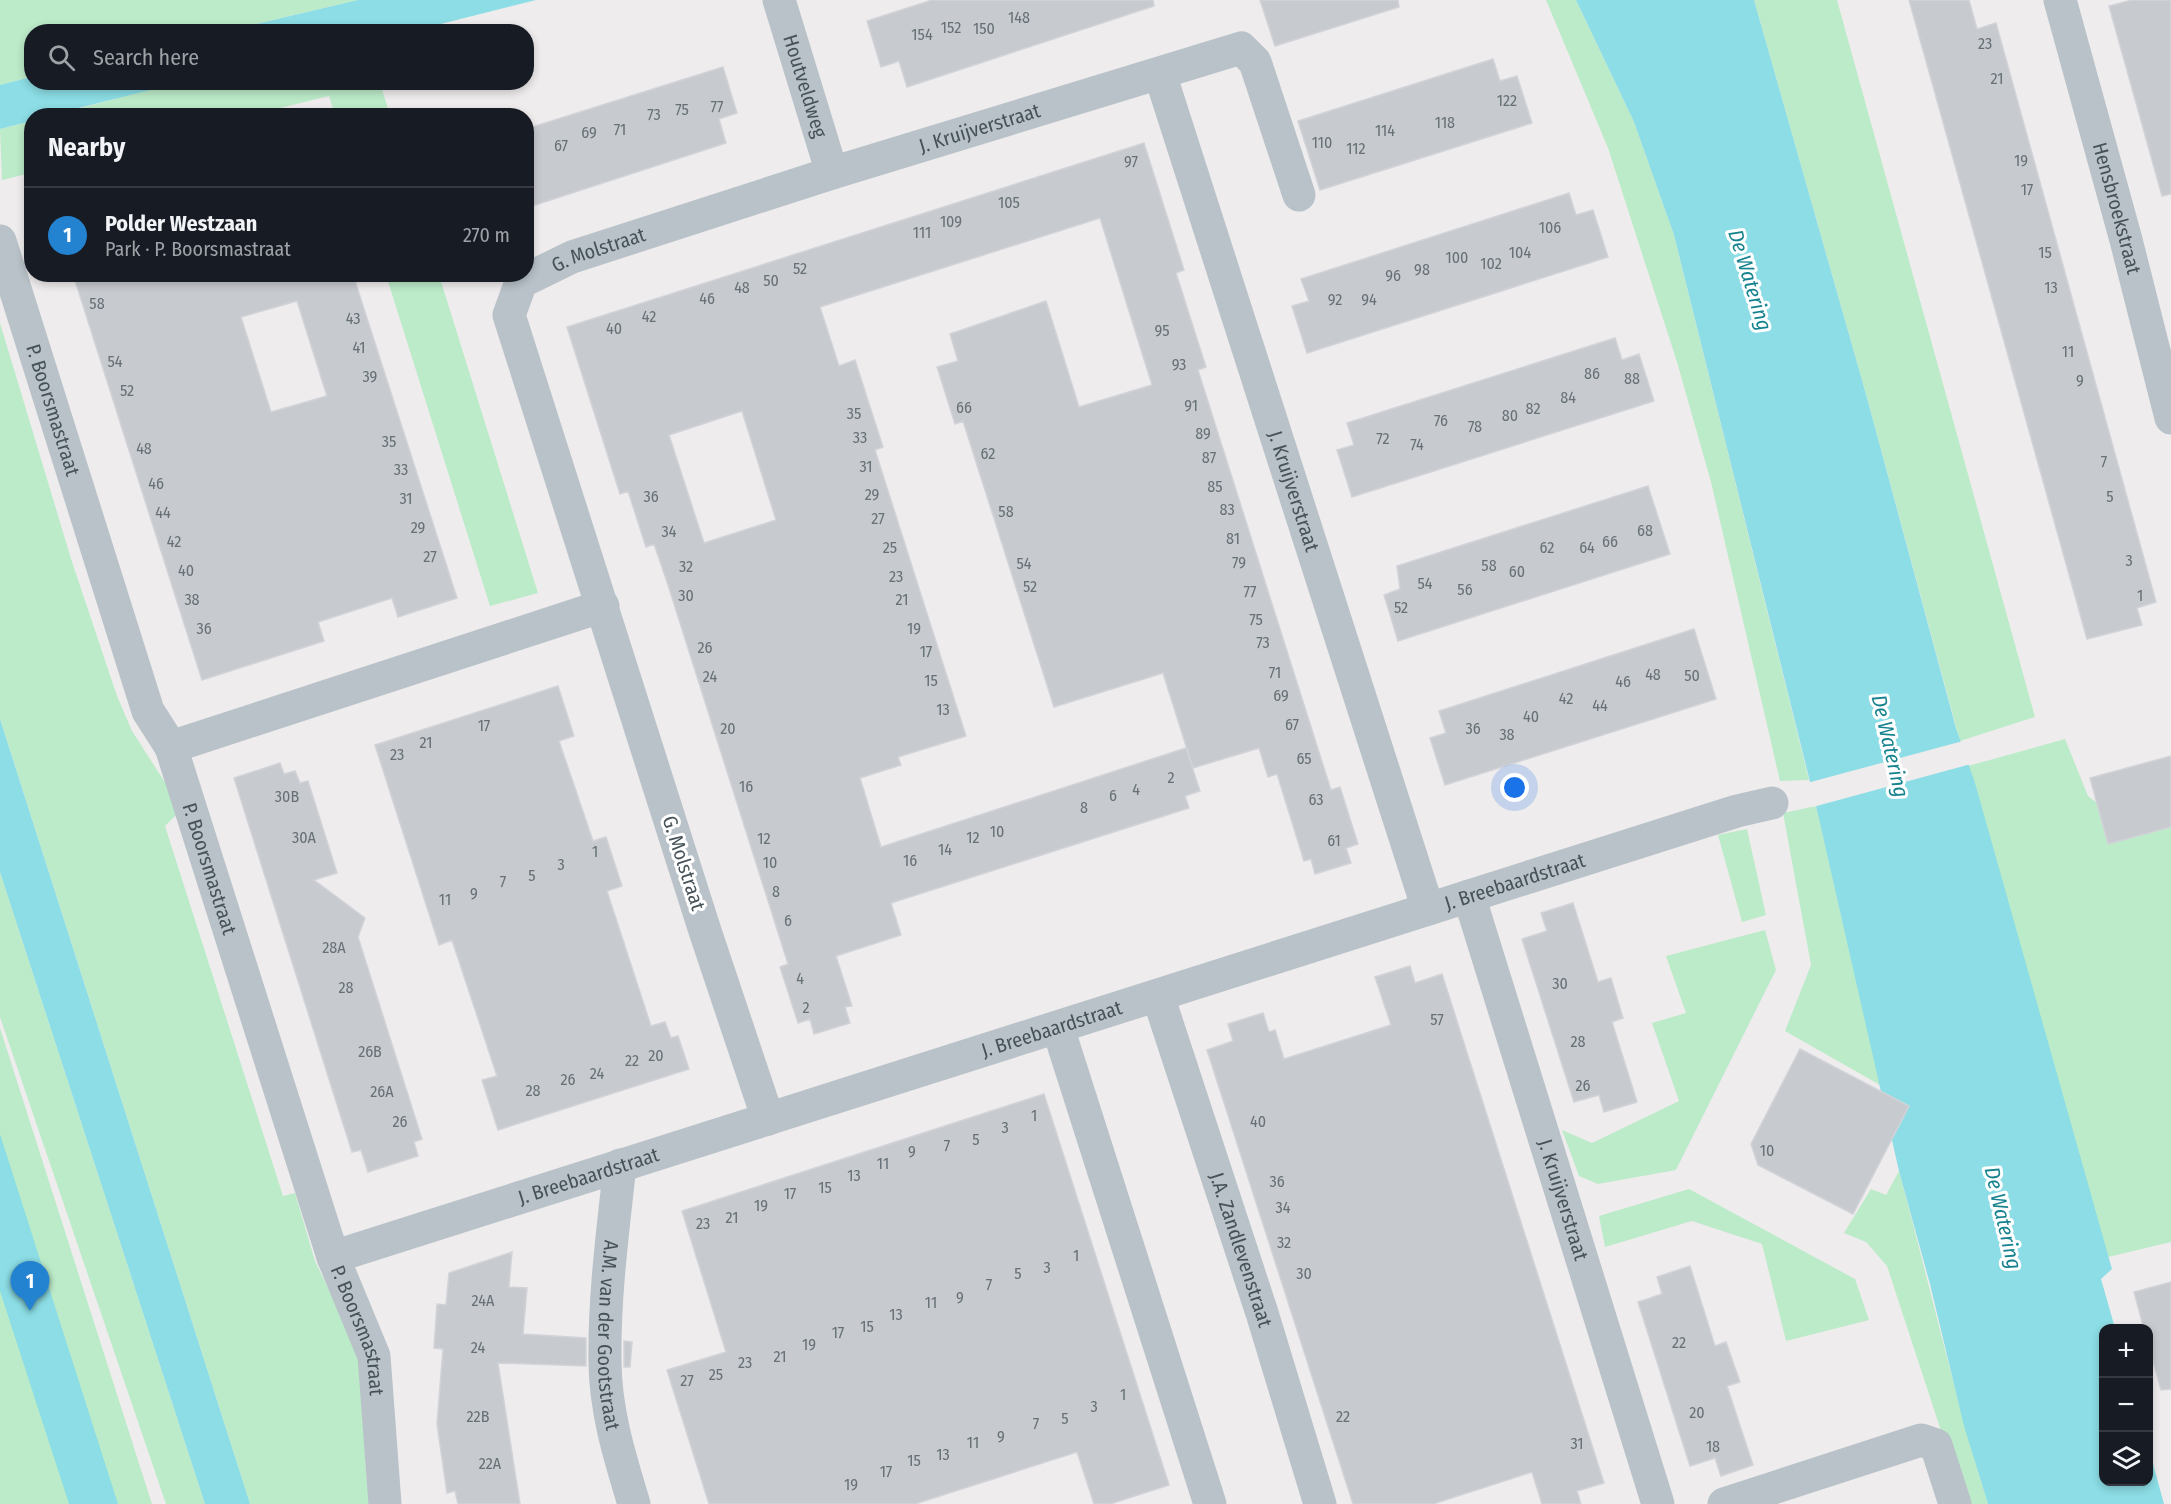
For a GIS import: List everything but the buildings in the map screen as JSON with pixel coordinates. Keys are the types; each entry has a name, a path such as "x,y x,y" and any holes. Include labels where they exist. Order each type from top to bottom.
{"street":[{"name":"Houtveldweg","path":"779,0 832,173"},
{"name":"Hensbroekstraat","path":"2060,0 2126,240 2171,418"},
{"name":"J. Kruijverstraat","path":"832,173 1241,48 1255,62 1299,195"},
{"name":"J. Kruijverstraat","path":"1160,74 1428,909"},
{"name":"G. Molstraat","path":"534,276 572,257 832,173"},
{"name":"P. Boorsmastraat","path":"0,242 147,711 171,747 333,1257 374,1356 385,1504"},
{"name":"G. Molstraat","path":"522,282 509,315 705,931 768,1119"},
{"path":"171,747 603,606"},
{"name":"J. Breebaardstraat","path":"333,1257 1737,811 1772,803"},
{"name":"J. Kruijverstraat","path":"1469,896 1658,1504"},
{"name":"J.A. Zandlevenstraat","path":"1158,996 1258,1301 1320,1504"},
{"path":"1058,1028 1209,1504"},
{"name":"A.M. van der Gootstraat","path":"620,1165 608,1276 605,1363 616,1445 634,1504"},
{"path":"1724,1504 1921,1440 1936,1445 1954,1504"}],"green space":[{"path":"0,0 358,0 256,24 24,24 24,79 0,85"},
{"path":"1546,0 1576,0 1634,122 1674,235 1809,780 1780,781 1711,482 1677,362 1608,148"},
{"path":"1754,0 1837,0 2035,717 1960,741 1867,398"},
{"path":"149,90 382,90 388,108 333,108 329,96 280,108 80,108"},
{"path":"24,123 24,175 2,180 0,129"},
{"path":"388,282 441,282 538,593 490,606"},
{"path":"0,323 72,562 117,696 132,731 166,784 176,815 165,826 283,1196 295,1193 315,1261 358,1351 367,1483 371,1504 250,1504 0,719"},
{"path":"2065,739 2088,796 2097,803 2171,817 2171,1242 2108,1257 1968,766"},
{"path":"1816,806 1880,1085 1785,1031 1811,965 1783,813"},
{"path":"1747,829 1766,915 1742,922 1718,835"},
{"path":"0,872 205,1504 166,1504 0,1017"},
{"path":"1765,930 1776,970 1676,1170 1598,1184 1579,1176 1562,1130 1592,1143 1679,1101 1652,1023 1686,1013 1666,956"},
{"path":"0,1028 152,1504 0,1504"},
{"path":"1899,1171 1988,1504 1965,1504 1887,1266 1866,1242 1844,1233 1871,1189 1886,1195"},
{"path":"1689,1189 1855,1279 1869,1320 1786,1341 1762,1244 1692,1221 1605,1247 1599,1216"}],"water":[{"path":"358,0 536,0 441,24 256,24"},
{"name":"De Watering","path":"1576,0 1754,0 1867,398 1956,728 1975,783 2112,1269 2101,1279 2114,1324 2099,1324 2099,1486 2153,1486 2153,1464 2164,1504 1988,1504 1964,1426 1930,1284 1899,1171 1816,806 1674,235 1634,122"},
{"path":"24,79 24,90 151,90 78,108 24,108 24,123 0,129 0,85"},
{"path":"0,719 250,1504 205,1504 0,872"},
{"path":"0,1134 118,1504 69,1504 0,1291"}],"pier":[{"path":"1963,741 1971,764 1813,807 1807,783"}],"place":[{"name":"Polder Westzaan","path":"30,1311"}]}
